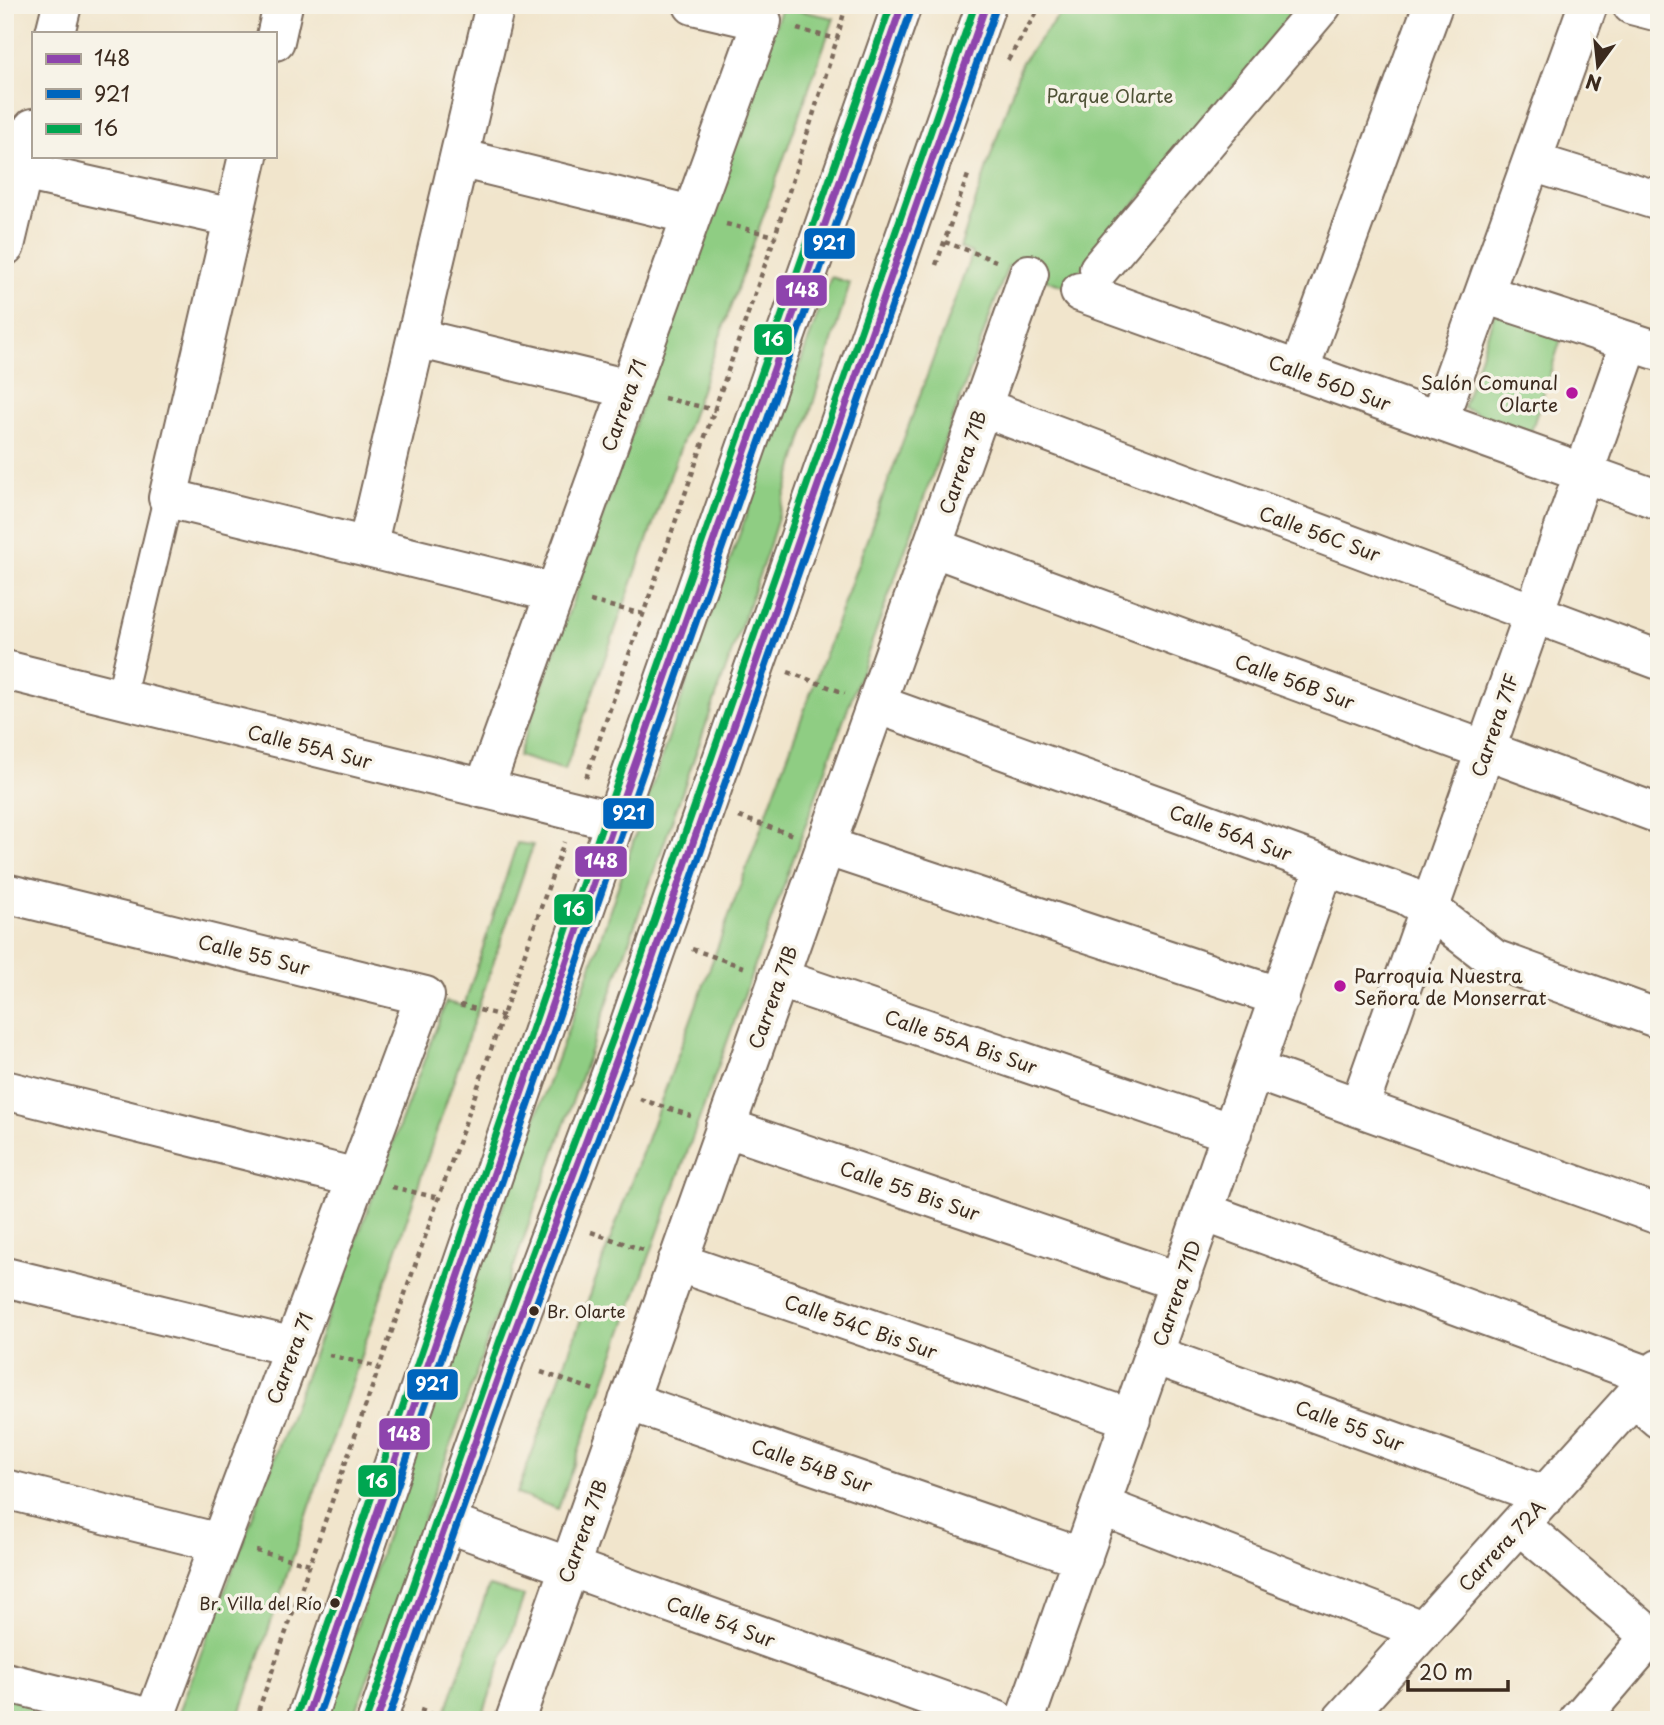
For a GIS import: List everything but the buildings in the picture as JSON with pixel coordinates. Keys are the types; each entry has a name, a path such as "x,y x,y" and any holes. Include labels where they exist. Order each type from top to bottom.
{"street":[{"path":"55,32 62,5"},
{"path":"276,36 283,5"},
{"path":"368,547 495,5"},
{"name":"Carrera 71","path":"484,789 762,21 693,5"},
{"path":"306,1720 615,821 902,5"},
{"path":"377,1720 510,1343 624,1041 986,5"},
{"name":"Calle 56D Sur","path":"1322,5 1089,280 1299,371 1659,500"},
{"path":"1299,371 1433,5"},
{"path":"1438,421 1588,5"},
{"path":"1632,5 1659,12"},
{"path":"5,246 14,169 32,130"},
{"path":"120,699 248,158"},
{"path":"459,158 691,215"},
{"path":"1532,162 1659,201"},
{"path":"14,169 233,218"},
{"name":"Carrera 71B","path":"515,1720 1029,274"},
{"path":"1484,294 1644,346"},
{"path":"417,338 629,389"},
{"name":"Carrera 71F","path":"1359,1107 1583,473 1644,346"},
{"name":"Calle 56C Sur","path":"981,407 1659,660"},
{"path":"168,498 555,593"},
{"name":"Calle 56B Sur","path":"932,547 1659,814"},
{"name":"Calle 55A Sur","path":"5,670 615,821"},
{"name":"Calle 56A Sur","path":"876,704 1406,895 1429,909 1494,959 1659,1019"},
{"path":"825,846 1279,998"},
{"name":"Carrera 71D","path":"1025,1720 1325,866"},
{"name":"Calle 55 Sur","path":"5,893 425,996"},
{"name":"Calle 55A Bis Sur","path":"778,978 1232,1133"},
{"name":"Carrera 71","path":"154,1719 425,996"},
{"path":"1254,1070 1659,1215"},
{"path":"5,1090 357,1178"},
{"name":"Calle 55 Bis Sur","path":"725,1127 1180,1282"},
{"path":"1204,1212 1651,1391"},
{"name":"Calle 54C Bis Sur","path":"677,1262 1132,1419"},
{"path":"5,1278 293,1347"},
{"name":"Calle 55 Sur","path":"1154,1355 1546,1496"},
{"name":"Carrera 72A","path":"1342,1720 1546,1496 1651,1391"},
{"name":"Calle 54B Sur","path":"628,1401 1083,1558"},
{"path":"5,1489 220,1543"},
{"path":"1101,1506 1422,1630"},
{"name":"Calle 54 Sur","path":"447,1523 996,1720"},
{"path":"1520,1525 1655,1641 1579,1720"},
{"path":"5,1682 154,1719"}],"path":[{"path":"255,1720 775,236 846,5"},
{"path":"691,215 775,236"},
{"path":"629,389 715,410"},
{"path":"555,593 643,614"},
{"path":"788,673 876,704"},
{"path":"738,817 825,846"},
{"path":"691,949 778,978"},
{"path":"425,996 503,1016"},
{"path":"639,1098 725,1127"},
{"path":"357,1178 439,1198"},
{"path":"591,1232 677,1262"},
{"path":"293,1347 379,1367"},
{"path":"541,1372 628,1401"},
{"path":"220,1543 310,1564"},
{"path":"420,1710 449,1720"}],"green space":[{"name":"Parque Olarte","path":"1067,5 1301,5 1066,287 1008,266 558,1509 517,1494 972,253 960,248 1022,62"},
{"path":"782,7 834,18 565,770 518,756"},
{"path":"831,277 850,283 768,550 353,1720 326,1720 428,1410 588,975 694,662"},
{"path":"1495,312 1562,336 1530,435 1463,408"},
{"path":"517,843 533,845 238,1720 176,1720 446,1002 464,1006"},
{"path":"489,1586 524,1596 481,1720 443,1720"},
{"path":"5,1682 156,1720 5,1720"}],"transit line":[{"name":"16","path":"296,1717 605,818 891,5"},
{"name":"148","path":"306,1720 615,821 902,5"},
{"name":"16","path":"367,1717 500,1340 614,1036 975,5"},
{"name":"148","path":"377,1720 510,1343 624,1040 986,5"},
{"name":"921","path":"317,1720 625,824 912,8"},
{"name":"921","path":"388,1720 520,1347 634,1043 996,8"}],"place":[{"name":"Salón Comunal Olarte","path":"1572,393"},
{"name":"Parroquia Nuestra Señora de Monserrat","path":"1340,986"},
{"name":"Br. Olarte","path":"534,1311"},
{"name":"Br. Villa del Río","path":"335,1603"}]}
